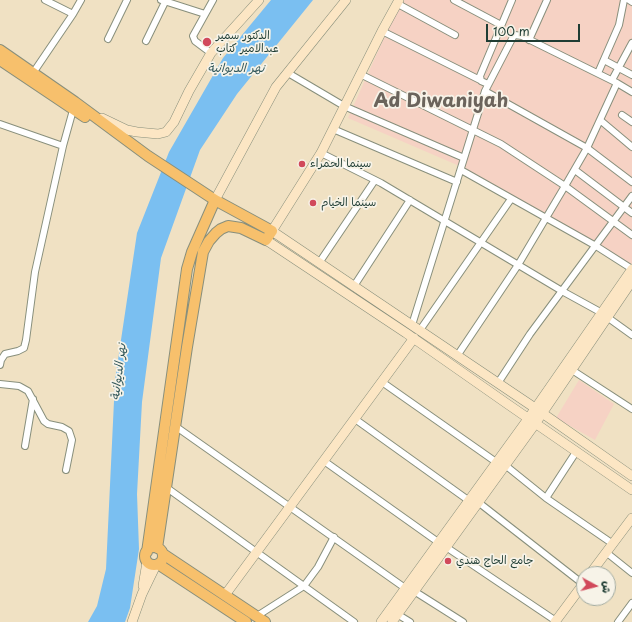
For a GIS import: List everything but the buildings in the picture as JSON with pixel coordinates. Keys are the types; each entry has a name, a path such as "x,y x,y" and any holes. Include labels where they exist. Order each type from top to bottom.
{"main road":[{"path":"0,50 33,73 78,109 127,130 148,134 164,133 174,122 189,91 211,53 260,0"},
{"path":"132,622 152,560 164,470 176,345 185,283 192,252 215,200 269,98 276,87 346,0"},
{"path":"266,240 321,153 382,30 398,2"},
{"path":"0,60 78,109 199,190 272,231 320,262 632,476"},
{"path":"152,560 162,560 160,551 166,488 164,470 175,426 203,252 209,241 221,229 228,226 241,228 266,240 414,338 632,490"},
{"path":"539,411 572,370 632,269"},
{"path":"381,622 410,589 442,544 468,500 500,464 532,421 605,315 632,281"},
{"path":"225,595 414,338"},
{"path":"176,345 187,347"},
{"path":"442,544 478,502 500,464"},
{"path":"596,566 632,518"},
{"path":"152,560 151,548 160,551 261,619"},
{"path":"152,560 246,622"},
{"path":"395,618 410,589"},
{"path":"555,621 576,592"}],"street":[{"path":"45,0 73,14"},
{"path":"33,73 81,0"},
{"path":"108,40 127,0"},
{"path":"146,41 164,0 205,14"},
{"path":"211,53 195,41 193,36 213,0"},
{"path":"454,0 501,25"},
{"path":"480,80 480,76 512,0"},
{"path":"530,40 547,0"},
{"path":"598,73 619,25 624,0"},
{"path":"398,2 455,35"},
{"path":"382,30 488,84"},
{"path":"412,325 485,91 513,37 518,34 615,81 632,92"},
{"path":"458,356 518,265 575,170 600,120 619,68 632,43"},
{"path":"604,60 632,75"},
{"path":"288,73 344,106 464,158"},
{"path":"360,74 502,144 565,186 632,235"},
{"path":"485,91 587,148 632,182"},
{"path":"0,362 5,354 24,348 35,272 63,146 78,109"},
{"path":"622,115 632,122"},
{"path":"600,120 632,147"},
{"path":"0,124 63,146"},
{"path":"333,128 457,182"},
{"path":"321,153 375,180 410,200 605,315 632,335"},
{"path":"461,170 510,199 596,246 632,269"},
{"path":"575,170 632,213"},
{"path":"320,262 375,180"},
{"path":"498,384 530,334 632,196"},
{"path":"420,330 510,199"},
{"path":"354,286 410,200"},
{"path":"572,370 632,409"},
{"path":"382,382 613,544"},
{"path":"0,384 19,386 28,391 44,421 48,424 69,430 72,440 66,470"},
{"path":"24,446 33,399"},
{"path":"355,419 468,500"},
{"path":"175,426 410,589 463,622"},
{"path":"546,498 576,452"},
{"path":"324,461 555,621"},
{"path":"166,488 354,622"},
{"path":"478,502 576,578"},
{"path":"261,619 304,586 318,567 334,537"},
{"path":"607,552 632,573"},
{"path":"618,622 632,602"},
{"path":"395,618 410,622"}],"shaded area":[{"path":"401,0 632,0 631,265 464,168 348,118"},
{"path":"579,380 614,404 595,440 556,418"}],"water":[{"name":"نهر الديوانية","path":"271,0 313,0 237,94 200,150 161,258 142,402 137,494 139,549 130,608 125,622 88,622 97,606 106,569 115,380 137,233 169,152 223,58"}],"place":[{"name":"الدكتور سمير عبدالامير كتاب","path":"207,42"},
{"name":"سينما الحمراء","path":"302,164"},
{"name":"سينما الخيام","path":"313,203"},
{"name":"جامع الحاج هندي","path":"448,561"}],"district":[{"name":"Ad Diwaniyah","path":"441,102"}]}
